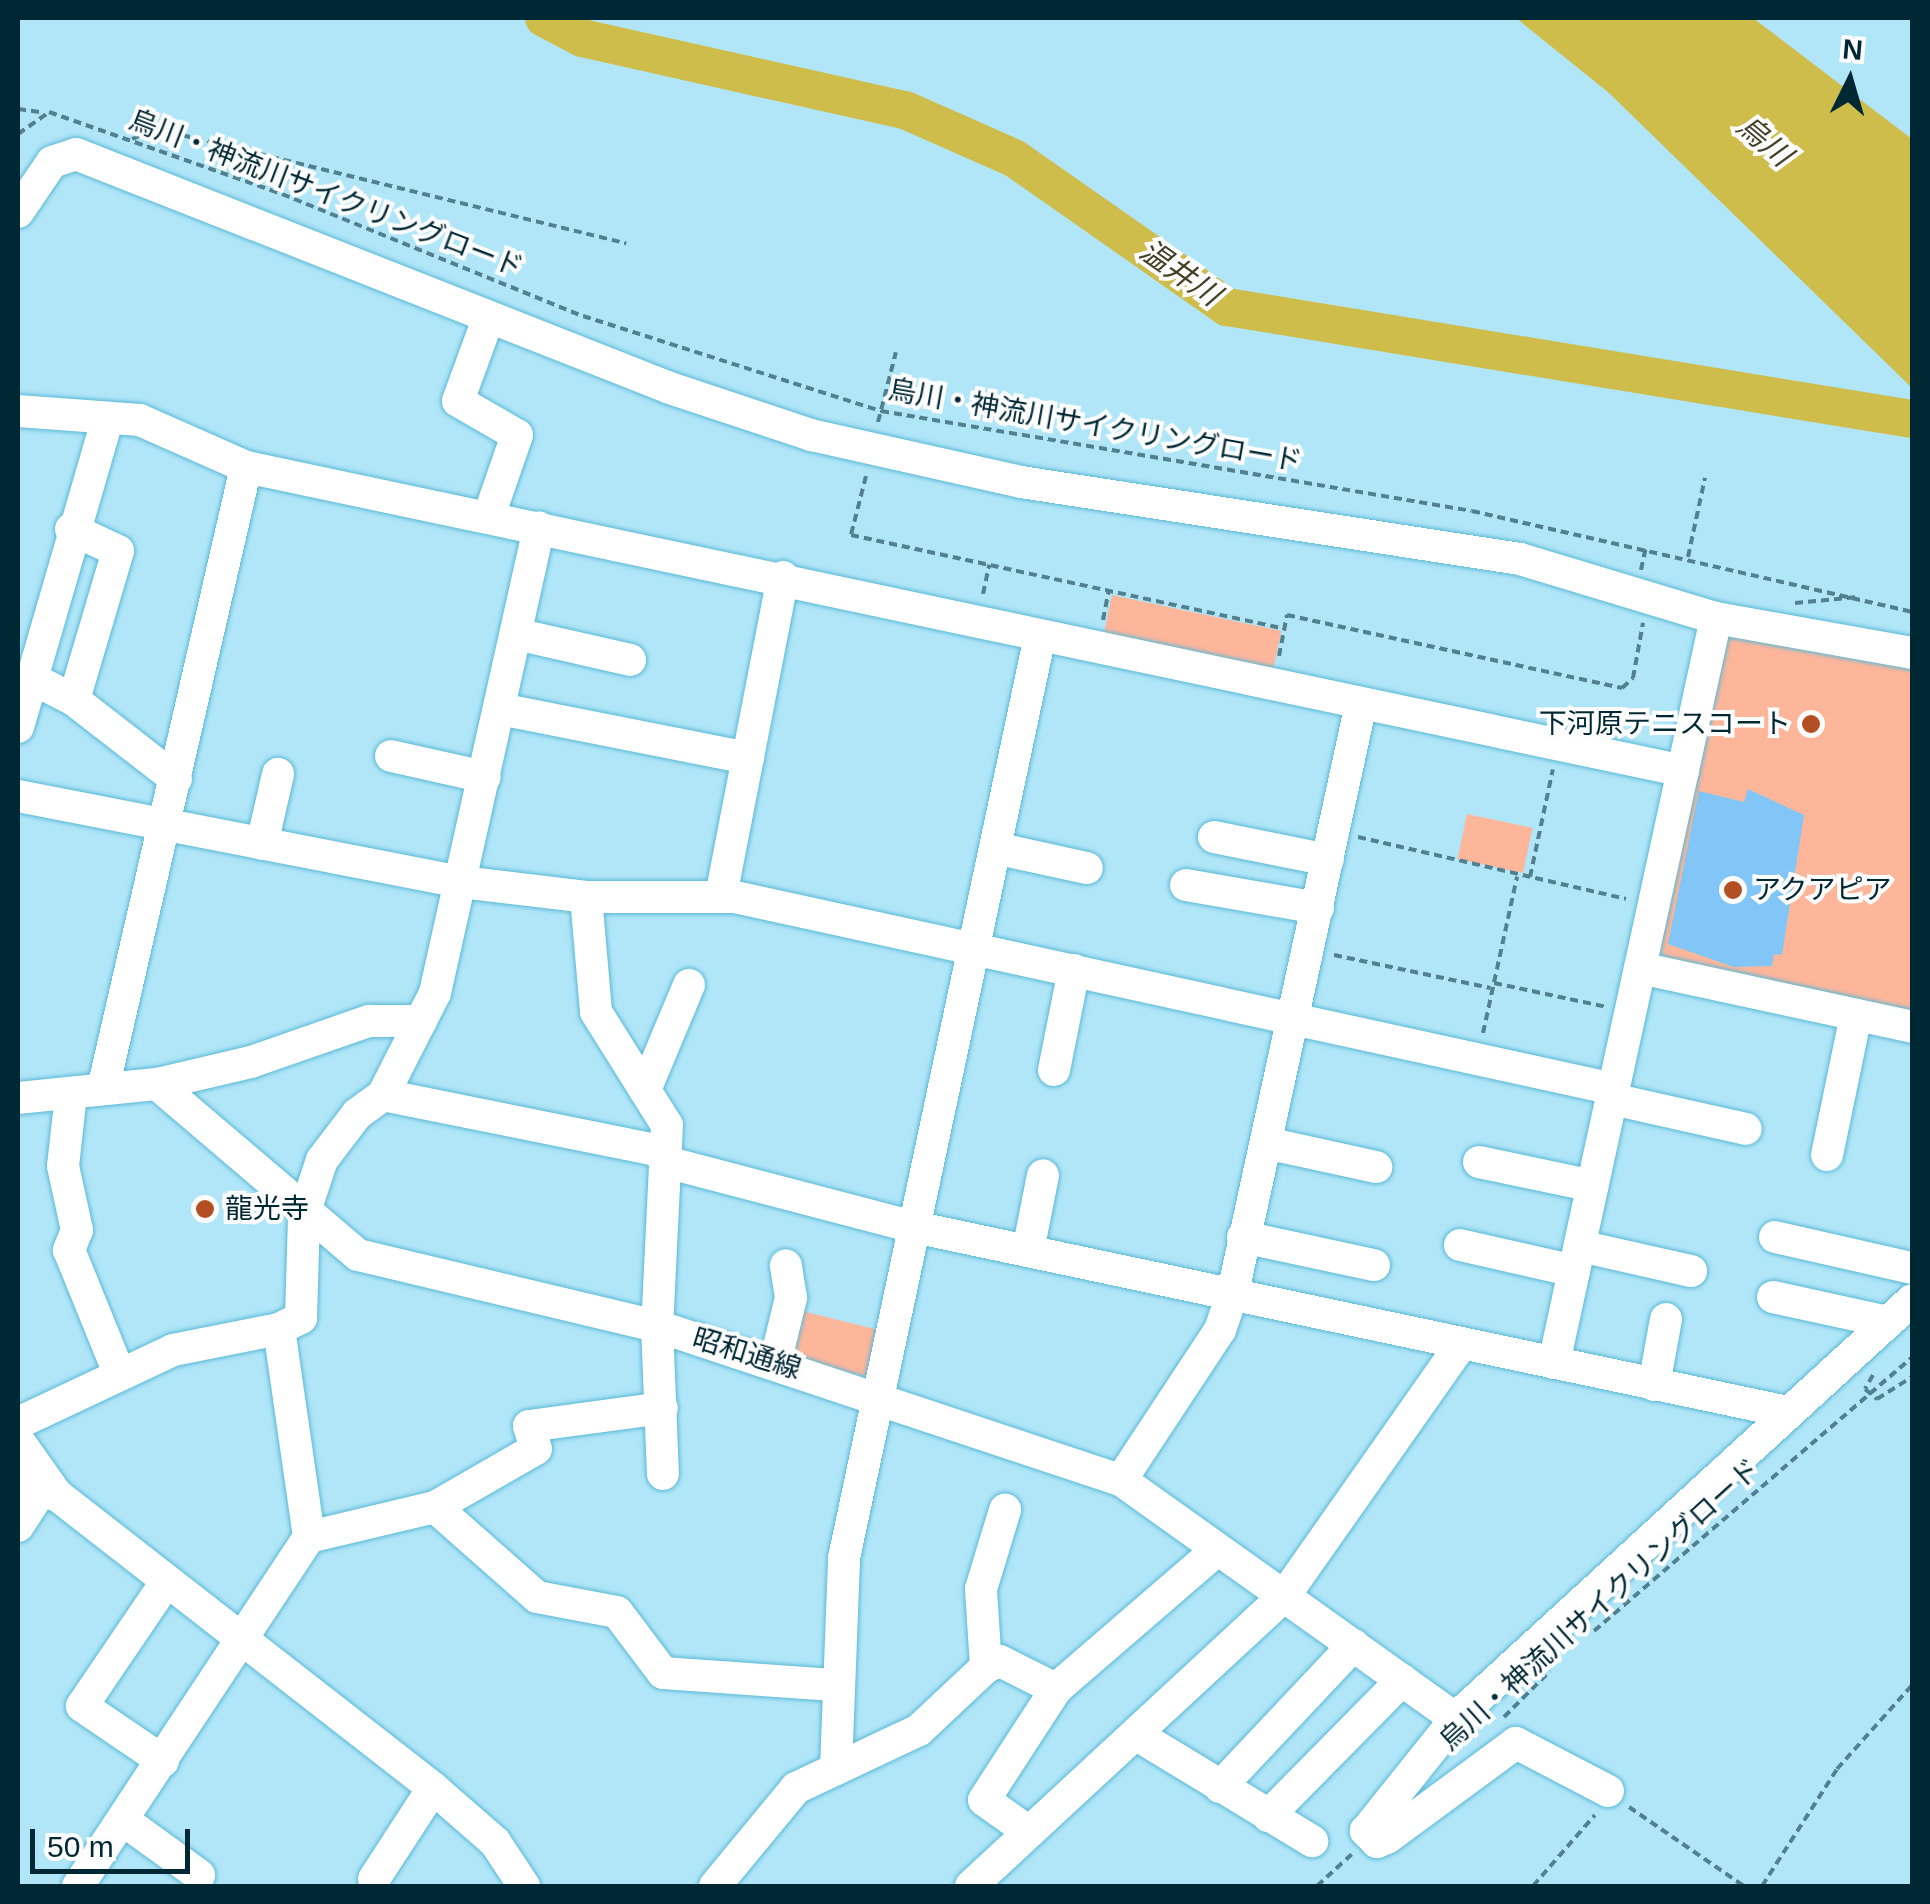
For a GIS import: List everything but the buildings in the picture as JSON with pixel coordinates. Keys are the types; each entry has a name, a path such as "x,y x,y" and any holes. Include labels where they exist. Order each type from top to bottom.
{"street":[{"path":"18,211 52,162 76,154 488,319 749,416 872,450 1021,482 1392,534 1520,559 1716,618 1912,653"},
{"path":"488,319 458,401 517,435 489,516"},
{"path":"18,411 140,420 246,466 784,577 1040,636 1683,771"},
{"path":"18,727 26,666 108,418"},
{"path":"119,1374 68,1250 77,1230 63,1166 164,829 246,466"},
{"path":"18,1424 173,1350 279,1330 301,1318 304,1214 334,1140 383,1095 421,1021 447,958 460,882 539,527"},
{"path":"71,529 118,551 74,700"},
{"path":"721,896 784,577"},
{"path":"1554,1363 1716,618"},
{"path":"516,634 630,660"},
{"path":"836,1770 834,1685 844,1558 875,1395 1040,636"},
{"path":"26,666 176,779"},
{"path":"1121,1480 1220,1330 1232,1292 1295,1019 1361,704"},
{"path":"500,709 748,758"},
{"path":"391,756 485,777"},
{"path":"262,844 278,774"},
{"path":"18,796 164,829 460,882 586,897 721,896 1295,1019 1746,1129"},
{"path":"1214,838 1331,846"},
{"path":"995,848 1087,868"},
{"path":"1186,885 1318,908"},
{"path":"586,897 596,1012 668,1125 657,1326 663,1474"},
{"path":"1640,968 1912,1027"},
{"path":"1054,1070 1074,970"},
{"path":"645,1090 688,985"},
{"path":"1827,1156 1856,1015"},
{"path":"18,1098 157,1084 251,1062 368,1021 421,1021"},
{"name":"昭和通線","path":"157,1084 304,1214 358,1255 657,1326 875,1395 1121,1480 1456,1718"},
{"path":"383,1095 657,1150 666,1162 914,1227 1029,1246 1461,1345 1786,1412"},
{"path":"1266,1143 1376,1167"},
{"path":"1479,1162 1593,1186"},
{"path":"1029,1246 1043,1176"},
{"path":"1775,1237 1912,1268"},
{"path":"1243,1238 1374,1265"},
{"path":"1460,1245 1691,1271"},
{"path":"774,1363 791,1298 786,1265"},
{"path":"1773,1297 1900,1311"},
{"path":"1608,1791 1516,1743 1387,1838 1370,1838 1372,1818 1456,1718 1900,1311"},
{"path":"1654,1384 1666,1319"},
{"path":"78,1886 309,1538 279,1330"},
{"path":"971,1886 1285,1595 1461,1345"},
{"path":"309,1538 435,1507 536,1449 528,1426 662,1408"},
{"path":"18,1440 38,1493 165,1584 433,1788 494,1842 522,1886"},
{"path":"18,1526 38,1493"},
{"path":"435,1507 537,1597 617,1612 663,1674 834,1685"},
{"path":"986,1667 982,1589 1005,1510"},
{"path":"1029,1832 984,1800 1056,1689 1216,1550"},
{"path":"163,1761 82,1706 165,1584"},
{"path":"1220,1787 1354,1645"},
{"path":"714,1886 796,1788 919,1730 986,1667 1000,1660 1056,1689"},
{"path":"1268,1816 1402,1680"},
{"path":"1137,1735 1312,1841"},
{"path":"374,1879 433,1788"},
{"path":"123,1820 199,1875"}],"path":[{"name":"烏川・神流川サイクリングロード","path":"18,109 66,118 132,138 583,316 881,413 1688,557 1912,612"},
{"path":"18,134 40,112"},
{"path":"58,136 66,118"},
{"path":"132,138 157,129 626,244"},
{"path":"881,413 896,352"},
{"path":"870,462 852,535 1284,628"},
{"path":"1688,557 1705,478"},
{"path":"977,622 990,565"},
{"path":"1786,602 1858,597"},
{"path":"1273,685 1287,615 1622,688 1633,678 1648,598"},
{"path":"1530,879 1558,745"},
{"path":"1331,846 1518,876 1654,904"},
{"path":"1480,1044 1518,876"},
{"path":"1310,950 1630,1012"},
{"name":"烏川・神流川サイクリングロード","path":"1582,1641 1912,1357"},
{"path":"1882,1364 1865,1389 1869,1395 1884,1398 1912,1377"},
{"name":"烏川・神流川サイクリングロード","path":"1499,1722 1553,1668"},
{"path":"1762,1886 1837,1770 1912,1685"},
{"path":"1533,1886 1608,1791 1744,1886"},
{"path":"1316,1886 1370,1838"}],"shaded area":[{"path":"1112,595 1281,631 1271,677 1102,641"},
{"path":"1724,634 1912,667 1912,1016 1663,956 1654,944"},
{"path":"1467,814 1533,828 1523,873 1457,859"},
{"path":"798,1310 881,1331 870,1377 786,1357"}],"water":[{"name":"烏川","path":"1516,18 1753,18 1912,139 1912,388 1609,93"}],"waterway":[{"name":"温井川","path":"544,18 582,38 905,110 1014,158 1227,307 1912,419"}],"place":[{"name":"下河原テニスコート","path":"1811,724"},
{"name":"アクアピア","path":"1733,890"},
{"name":"龍光寺","path":"205,1209"}]}
